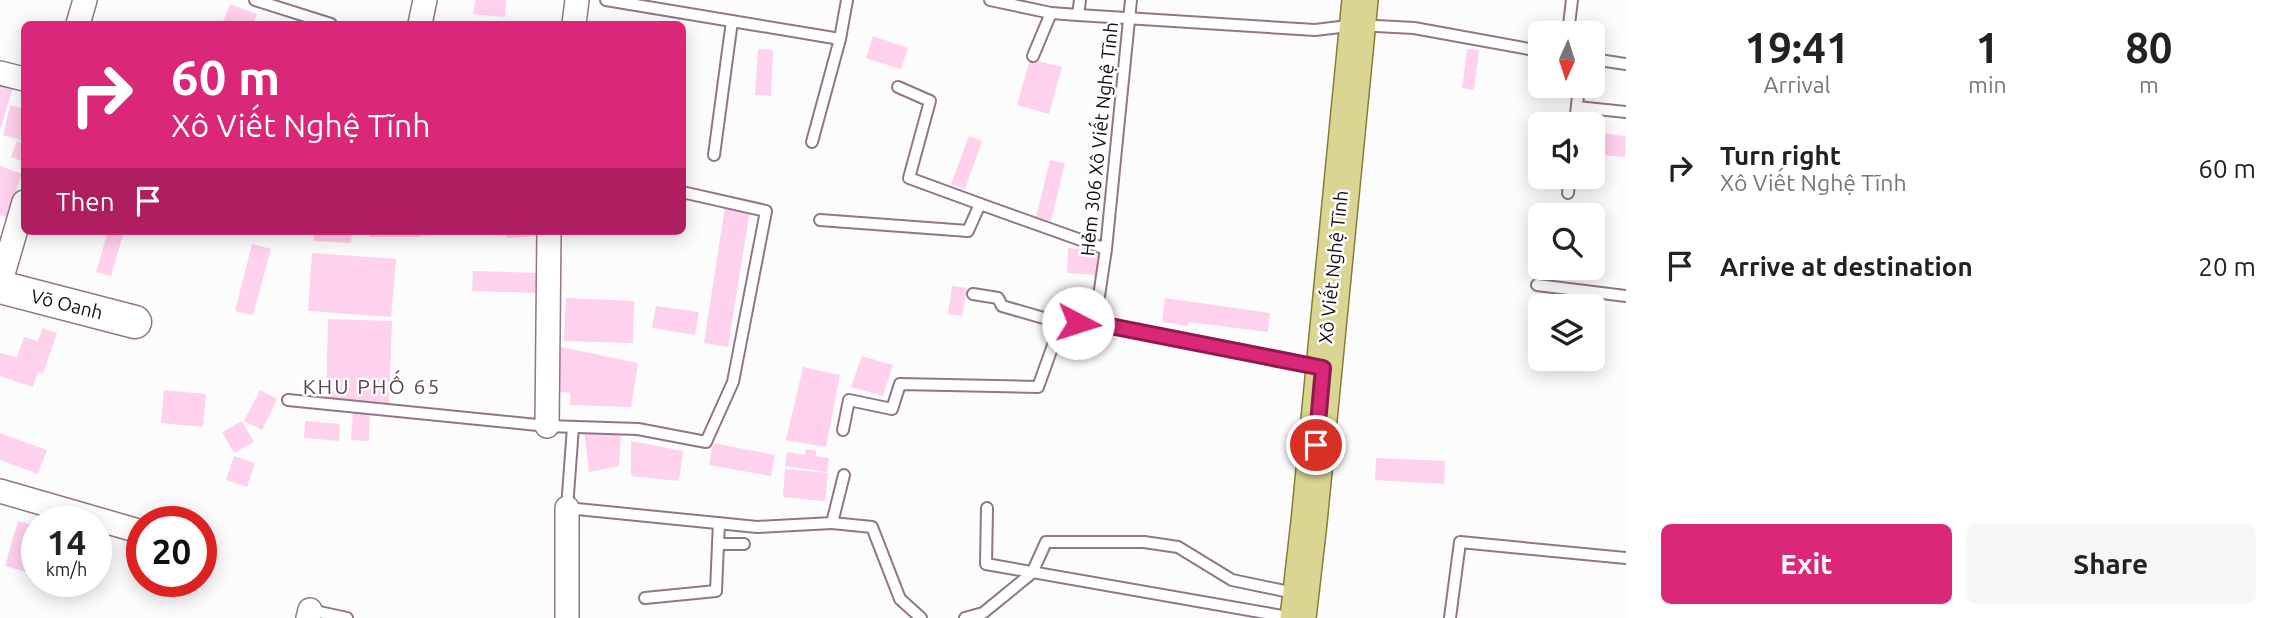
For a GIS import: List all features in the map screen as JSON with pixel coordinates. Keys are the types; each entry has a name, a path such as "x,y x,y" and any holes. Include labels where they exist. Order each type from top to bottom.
{"main road":[{"name":"Xô Viết Nghệ Tĩnh","path":"1297,610 1309,522 1358,13"}],"street":[{"path":"79,21 85,0"},
{"path":"421,21 425,0"},
{"path":"574,21 577,0"},
{"path":"0,72 21,78"},
{"path":"0,286 21,212"},
{"path":"547,426 549,235"},
{"name":"Võ Oanh","path":"0,286 135,322"},
{"path":"0,491 126,527"},
{"path":"567,508 567,618"}],"lane":[{"path":"255,0 322,21"},
{"path":"606,0 840,39"},
{"path":"812,142 840,39 847,0"},
{"path":"990,0 1051,13 1315,30 1358,13 1414,28 1528,49"},
{"path":"1078,15 1080,0"},
{"name":"Hẻm 306 Xô Viết Nghệ Tĩnh","path":"1095,323 1106,249 1131,0"},
{"path":"1569,21 1572,0"},
{"path":"1033,57 1051,13"},
{"path":"714,155 732,21"},
{"path":"1605,61 1626,64"},
{"path":"898,87 930,101 909,178 1106,249"},
{"path":"1576,112 1578,98"},
{"path":"1577,107 1626,112"},
{"path":"1568,189 1568,193"},
{"path":"288,400 547,426 638,429 706,442 733,382 766,211 686,193"},
{"path":"820,220 968,231 980,204"},
{"path":"1537,285 1626,296"},
{"path":"973,295 998,298 1002,306 1061,323 1095,323 1323,368"},
{"path":"843,430 849,400 892,409 900,384 1038,387 1061,323"},
{"path":"573,427 567,508 757,527 832,523 872,527 900,599 921,618"},
{"path":"832,523 844,475"},
{"path":"987,508 986,564 1032,573 1297,610"},
{"path":"645,598 716,591 719,523"},
{"path":"965,618 983,613 1032,573 1046,542 1144,542 1178,547 1232,580 1297,610"},
{"path":"1450,618 1460,542 1626,558"},
{"path":"718,544 744,544"},
{"path":"309,614 347,618"}],"building":[{"path":"475,0 506,0 505,17 473,14"},
{"path":"230,4 257,14 254,21 223,21"},
{"path":"873,36 908,48 901,69 866,58"},
{"path":"758,49 773,50 771,96 755,95"},
{"path":"1467,49 1479,50 1474,90 1462,88"},
{"path":"1030,59 1062,67 1049,114 1017,105"},
{"path":"0,82 13,87 1,127 0,127"},
{"path":"10,105 21,108 21,140 3,135"},
{"path":"1605,134 1626,136 1625,157 1605,155"},
{"path":"969,136 982,141 965,189 951,184"},
{"path":"17,141 21,143 21,161 11,157"},
{"path":"1050,160 1065,163 1051,221 1036,217"},
{"path":"0,166 21,174 21,177 6,217 0,215"},
{"path":"725,207 750,210 728,347 704,343"},
{"path":"107,235 123,235 111,276 96,272"},
{"path":"314,235 352,235 351,243 314,241"},
{"path":"369,235 420,235 420,237"},
{"path":"507,235 539,235 539,236 507,238"},
{"path":"252,244 271,249 253,315 235,311"},
{"path":"1068,248 1098,250 1097,275 1067,273"},
{"path":"312,253 396,259 391,317 308,311"},
{"path":"473,271 539,273 538,293 472,291"},
{"path":"952,286 967,288 962,316 948,314"},
{"path":"566,298 634,301 633,343 564,341"},
{"path":"1165,298 1270,313 1268,332 1188,322 1188,326 1162,322"},
{"path":"656,306 699,312 695,335 652,328"},
{"path":"328,319 392,321 389,403 326,402"},
{"path":"43,328 57,333 43,373 38,372 33,387 0,376 0,353 17,357 24,337 38,341"},
{"path":"556,346 638,363 631,407 570,405 570,393 554,391"},
{"path":"862,356 893,365 883,396 851,387"},
{"path":"803,367 840,375 826,447 786,440"},
{"path":"164,390 206,394 203,427 161,423"},
{"path":"260,390 277,399 262,430 244,421"},
{"path":"353,410 370,411 369,441 351,440"},
{"path":"242,421 254,442 234,453 222,432"},
{"path":"305,421 340,424 339,441 304,438"},
{"path":"584,431 621,435 619,466 589,472"},
{"path":"0,433 47,450 38,474 0,460"},
{"path":"631,441 683,451 679,481 631,476"},
{"path":"713,443 775,455 771,476 709,465"},
{"path":"806,449 817,451 815,456 829,458 827,472 785,466 787,452 805,455"},
{"path":"234,456 255,463 247,487 226,480"},
{"path":"1376,458 1445,461 1444,484 1375,480"},
{"path":"785,469 828,473 825,501 783,497"},
{"path":"18,521 21,522 21,570 5,566"}],"district":[{"name":"KHU PHỐ 65","path":"372,386"}],"route":[{"path":"1078,323 1095,323 1323,368 1316,445"}]}
